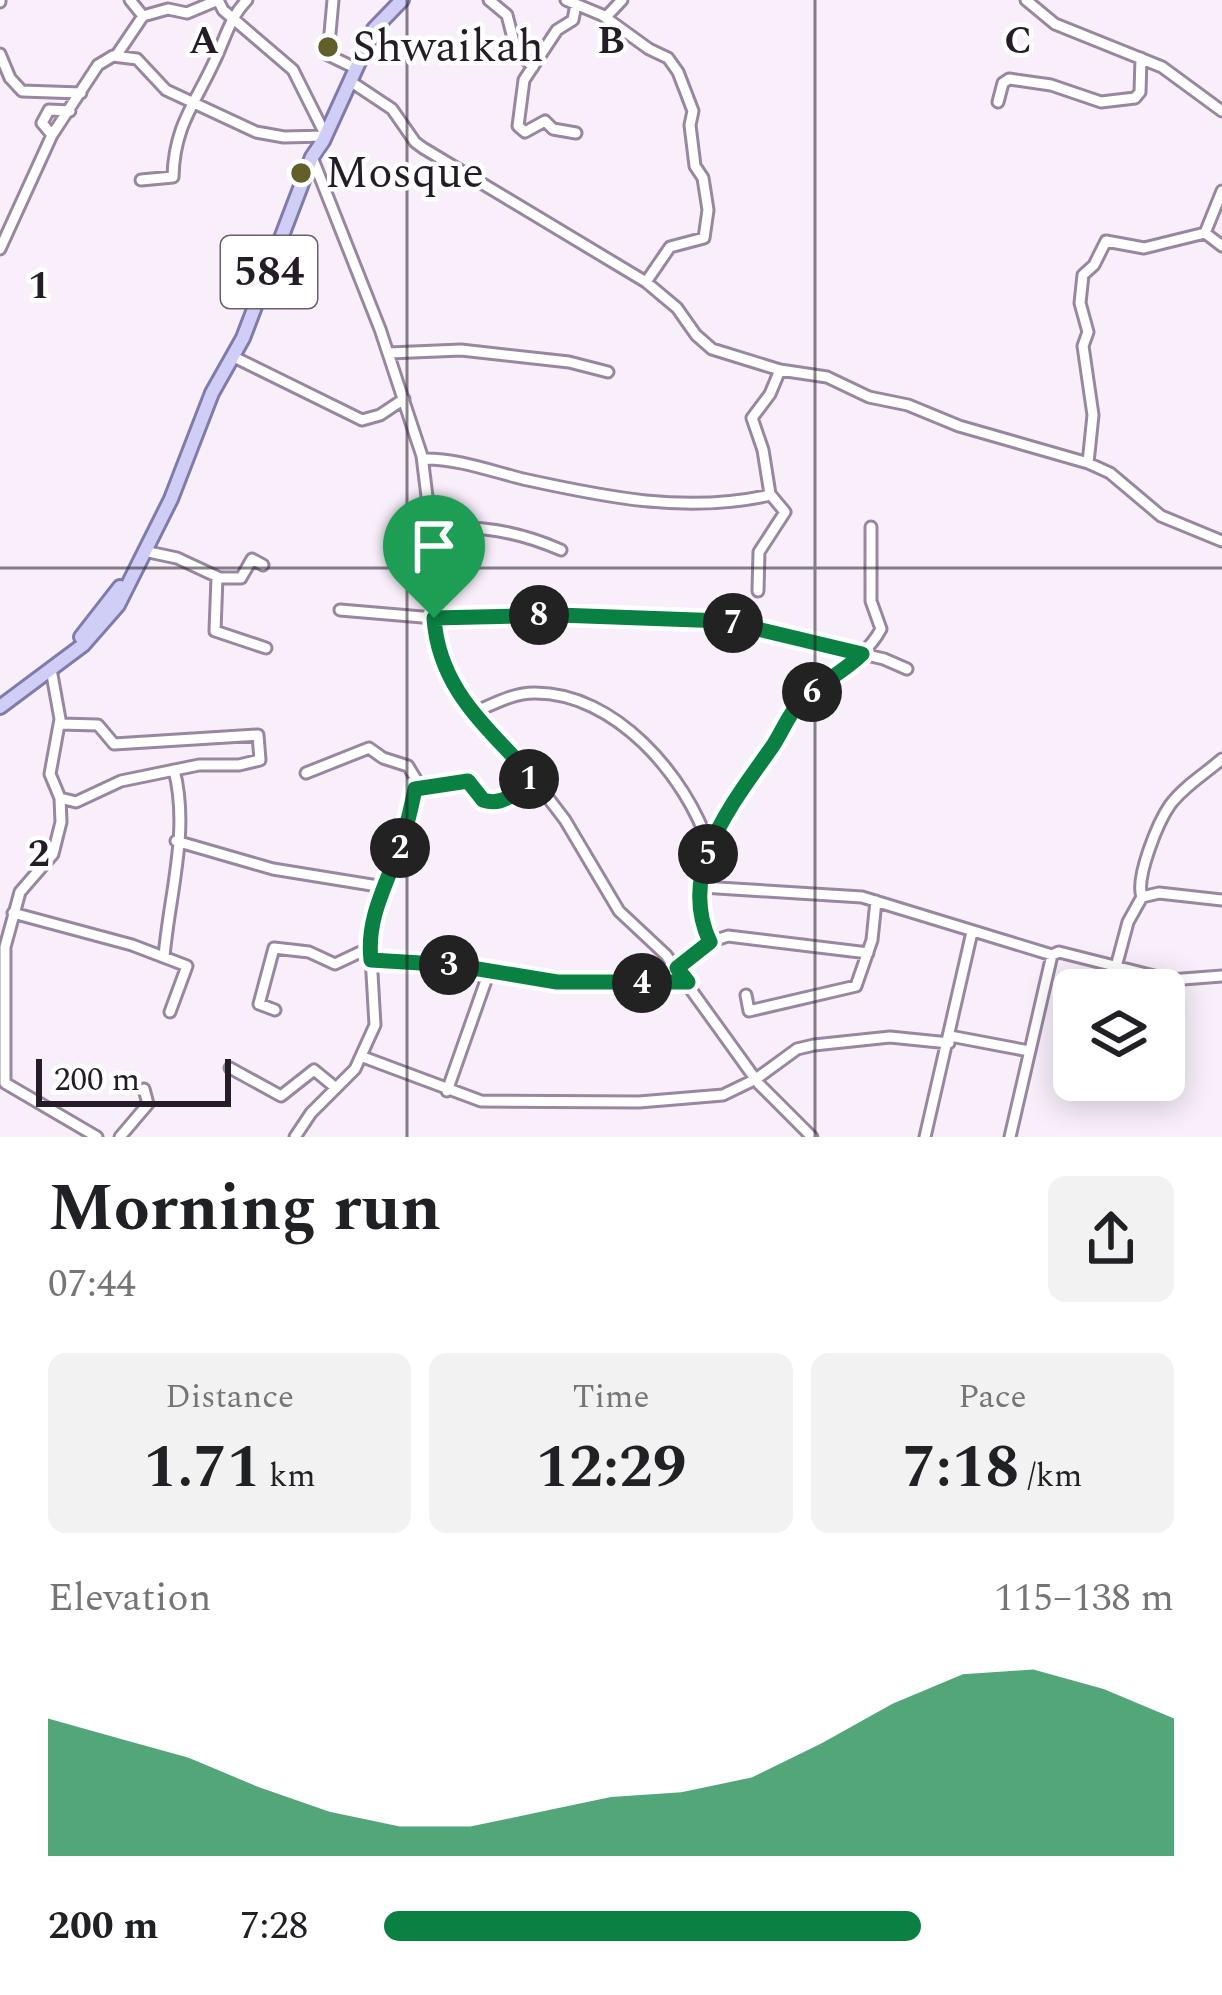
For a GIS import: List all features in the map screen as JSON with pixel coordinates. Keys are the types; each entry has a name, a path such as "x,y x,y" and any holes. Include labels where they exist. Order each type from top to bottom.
{"main road":[{"name":"584","path":"144,551 171,499 212,393 234,357 312,157 378,22 402,0"},
{"path":"0,706 106,623 144,551"},
{"path":"0,696 83,635 144,551"}],"street":[{"path":"130,0 143,16"},
{"path":"0,249 52,134 98,65 116,56 143,16 171,9 187,13 218,0 293,70 326,136 256,132 166,90 137,58 116,56"},
{"path":"141,180 173,177 174,147 190,101 232,17 247,0"},
{"path":"334,0 328,56 392,109 415,142 646,282 677,308 712,349 780,370 836,379 869,397 1088,463 1110,473 1161,516 1222,541"},
{"path":"489,0 507,15 518,54 533,67"},
{"path":"606,17 622,0"},
{"path":"1026,0 1055,24 1162,67 1222,111"},
{"path":"571,2 606,17 668,58 693,110 695,166 702,175 708,210 704,238 670,248 646,282"},
{"path":"571,2 574,19 557,30 520,92 518,129 528,131 543,121 553,129 576,134"},
{"path":"0,53 16,87 39,94 81,93"},
{"path":"998,102 1008,79 1051,85 1101,101 1137,98 1142,58"},
{"path":"39,94 49,110"},
{"path":"49,110 70,111"},
{"path":"49,110 42,123 52,134"},
{"path":"312,157 388,353 423,459 439,656 472,713 531,776 588,854 619,911 677,968 756,1079 812,1137"},
{"path":"1205,233 1222,191"},
{"path":"1205,233 1222,246"},
{"path":"1088,463 1093,415 1083,346 1088,332 1081,303 1083,274 1094,266 1106,241 1144,248 1205,233"},
{"path":"388,353 461,350 563,361 608,372"},
{"path":"234,357 362,420 404,399"},
{"path":"758,591 759,552 785,513 770,495 763,450 752,420 780,370"},
{"path":"423,459 665,504 728,504 770,495"},
{"path":"431,529 471,526 498,535 521,535 561,550"},
{"path":"710,942 702,925 702,887 710,847 727,808 789,716 862,654 882,625 871,601 871,527"},
{"path":"144,551 177,558 217,578 238,579 252,560 263,565"},
{"path":"217,578 215,631 266,647"},
{"path":"340,610 434,618 558,615 724,621 907,669"},
{"path":"51,669 60,724 50,774 60,799 61,822 55,849 23,886 4,954 3,1082 97,1137"},
{"path":"472,713 520,694 550,694 571,699 618,724 650,750 692,802 710,847"},
{"path":"60,724 98,725 114,744 258,735 260,740 260,760 174,770 114,783 76,802 60,799"},
{"path":"295,1137 363,1057 375,1025 370,954 375,910 401,845 415,789 413,770 369,748 306,773"},
{"path":"1142,897 1138,886 1170,805 1222,759"},
{"path":"164,957 176,890 178,793 174,770"},
{"path":"415,789 468,781 483,800 498,802 514,794 531,776"},
{"path":"176,841 273,869 384,887"},
{"path":"702,887 838,894 876,901 1052,955 1059,952 1170,980 1222,976"},
{"path":"1116,967 1128,922 1142,897 1159,893 1222,900"},
{"path":"746,995 749,1011 859,983 876,901"},
{"path":"0,912 187,966 170,1012"},
{"path":"925,1137 972,932"},
{"path":"677,968 710,942 736,936 868,953"},
{"path":"275,1010 259,1004 274,947 309,952 335,964 370,954 575,983 688,982"},
{"path":"1010,1137 1052,955"},
{"path":"447,1091 489,972"},
{"path":"363,1057 482,1101 639,1102 723,1095 756,1079 797,1049 814,1045 890,1037 950,1039 1029,1051"},
{"path":"230,1068 281,1096 314,1070 336,1088"},
{"path":"120,1137 148,1104 144,1089"}],"place":[{"name":"Shwaikah","path":"328,47"},
{"name":"Mosque","path":"301,173"}],"route":[{"path":"680,617 724,621 862,654 789,716 715,830 700,907 710,942 677,968 688,982 557,982 454,965 371,960 375,910 401,845 415,789 468,781 483,800 498,802 508,799 531,776 463,702 439,656 434,618 680,617"}]}
